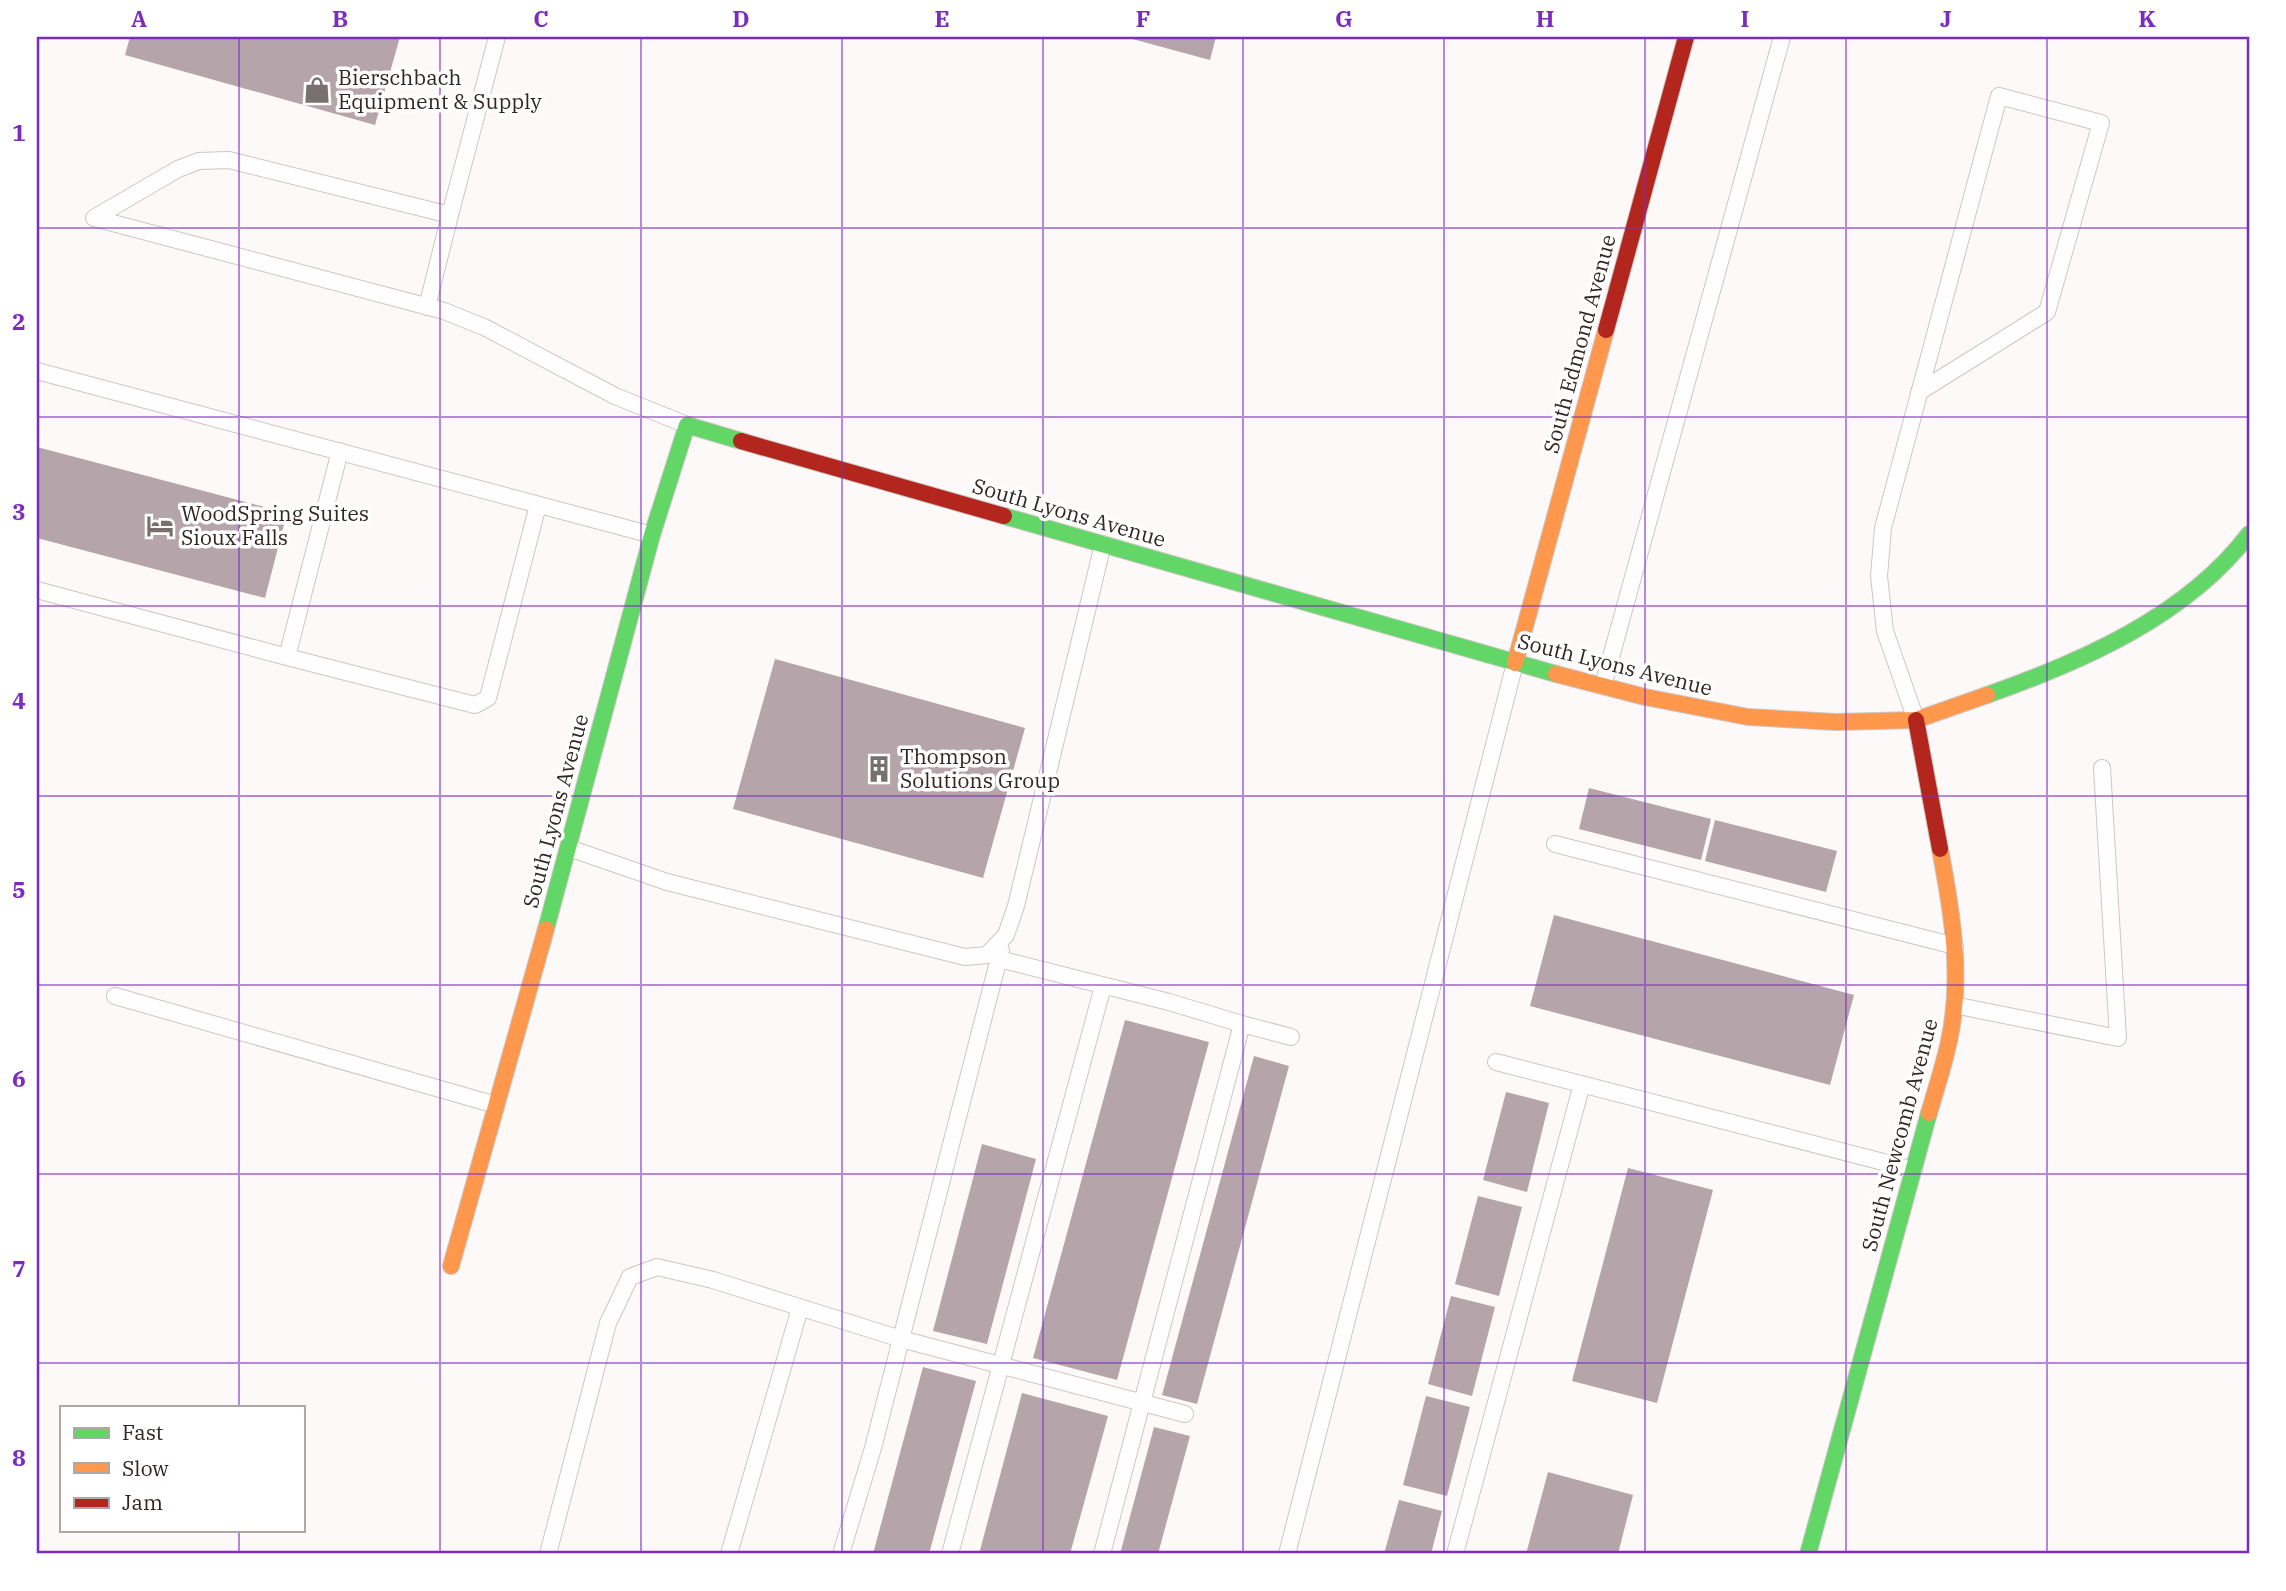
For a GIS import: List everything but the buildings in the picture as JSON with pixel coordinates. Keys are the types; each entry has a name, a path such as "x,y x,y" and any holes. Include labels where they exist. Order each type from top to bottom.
{"street":[{"name":"South Edmond Avenue","path":"1516,663 1686,37"},
{"name":"South Lyons Avenue","path":"451,1266 569,848 652,536 687,425 1516,663 1645,697 1748,717 1836,722 1916,720 2038,677 2127,636 2190,592 2237,550 2249,534"},
{"name":"South Newcomb Avenue","path":"1808,1554 1950,1039 1954,1005 1955,946 1951,907 1916,720"}],"lane":[{"path":"427,307 498,37"},
{"path":"1603,686 1782,37"},
{"path":"1916,720 1885,631 1879,576 1883,528 1919,392 1999,96 2101,123 2047,312 1919,392"},
{"path":"450,215 229,160 199,160 178,169 94,218 427,307 484,327 615,396 687,425"},
{"path":"37,371 652,536"},
{"path":"287,657 340,451"},
{"path":"37,590 475,705 488,698 538,505"},
{"path":"841,1554 873,1448 999,959 1016,906 1102,544"},
{"path":"1287,1554 1516,663"},
{"path":"1954,1005 2119,1038 2102,768"},
{"path":"1555,844 1955,946"},
{"path":"569,848 667,882 965,957 987,955 1006,934"},
{"path":"999,959 1169,1002 1292,1037"},
{"path":"950,1554 1103,986"},
{"path":"115,996 496,1105"},
{"path":"1102,1554 1242,1024"},
{"path":"1496,1062 1914,1170"},
{"path":"1455,1554 1582,1084"},
{"path":"548,1554 608,1323 630,1276 657,1267 713,1280 901,1339 1185,1413"},
{"path":"729,1554 800,1308"}],"traffic: fast":[{"path":"546,929 652,535 687,425 741,441"},
{"path":"1004,516 1556,674"},
{"path":"1987,695 2059,667 2130,633 2195,589 2224,563 2249,534"},
{"path":"1808,1554 1929,1113"}],"traffic: slow":[{"path":"1515,663 1606,330"},
{"path":"1556,674 1645,697 1748,717 1836,722 1916,720 1987,695"},
{"path":"1929,1113 1949,1041 1955,993 1952,921 1940,849"},
{"path":"451,1266 546,929"}],"traffic: jam":[{"path":"1606,330 1686,37"},
{"path":"741,441 1004,516"},
{"path":"1916,720 1940,849"}],"place":[{"name":"Bierschbach Equipment & Supply","path":"317,90"},
{"name":"WoodSpring Suites Sioux Falls","path":"160,526"},
{"name":"Thompson Solutions Group","path":"879,769"}]}
